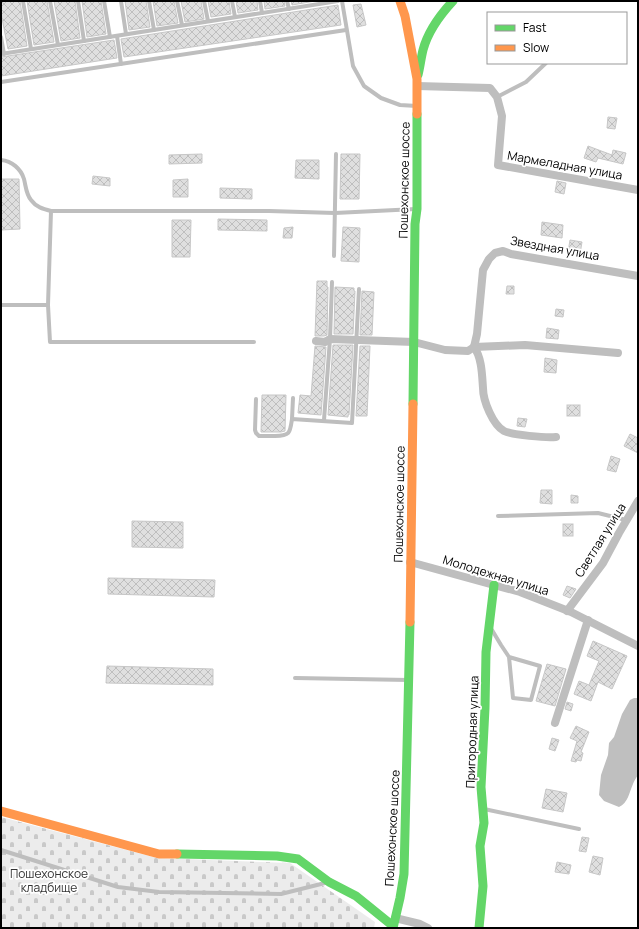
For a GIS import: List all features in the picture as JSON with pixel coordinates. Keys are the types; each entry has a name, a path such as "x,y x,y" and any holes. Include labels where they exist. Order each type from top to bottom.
{"street":[{"path":"400,1 405,16 417,83"},
{"path":"417,83 424,47 442,13 453,1"},
{"path":"417,83 490,88 497,97"},
{"name":"Пошехонское шоссе","path":"394,924 404,874 409,680 415,224 417,209 417,83"},
{"name":"Мармеладная улица","path":"497,97 502,116 498,165 638,190"},
{"name":"Звездная улица","path":"474,347 477,334 483,270 489,258 495,253 503,251 511,254 638,276"},
{"path":"316,341 325,342 330,339 414,342 445,350 468,350 474,347 500,345 525,345 618,352"},
{"path":"474,347 478,353 486,402 492,418 498,426 505,432 548,438 556,437"},
{"name":"Светлая улица","path":"567,610 603,563 637,503"},
{"name":"Молодежная улица","path":"410,562 520,592 567,610 638,646"},
{"name":"Пригородная улица","path":"479,928 483,886 480,846 484,823 480,787 486,652 494,585"},
{"path":"555,723 588,620"},
{"path":"1,811 159,854 277,856 298,858 329,882 356,896 394,924 420,924 428,928"}],"lane":[{"path":"23,1 31,50"},
{"path":"50,1 58,45"},
{"path":"78,1 84,41"},
{"path":"104,1 110,36"},
{"path":"121,1 126,34"},
{"path":"149,1 154,30"},
{"path":"177,1 182,25"},
{"path":"204,1 208,21"},
{"path":"232,1 235,17"},
{"path":"260,1 262,13"},
{"path":"287,1 289,9"},
{"path":"1,37 2,54 289,9 316,3 338,1"},
{"path":"342,1 353,66 364,86 381,98 400,105 417,106"},
{"path":"1,82 346,30"},
{"path":"117,36 121,64"},
{"path":"497,97 526,82 545,64"},
{"path":"334,256 336,154"},
{"path":"1,160 10,162 20,171 24,178 28,196 35,204 51,210 269,211 335,214 417,209"},
{"path":"51,210 48,305 50,342 254,342"},
{"path":"324,420 330,339 332,282"},
{"path":"292,419 352,423 359,289"},
{"path":"1,305 48,305"},
{"path":"256,399 256,433 259,436 284,436 291,428 293,398"},
{"path":"498,516 598,513 626,520"},
{"path":"489,624 509,657 513,698 531,700 540,666 509,657"},
{"path":"295,678 409,680"},
{"path":"483,809 579,829"},
{"path":"1,850 118,887 159,892 281,894 329,882"}],"green space":[{"name":"Пошехонское кладбище","path":"1,817 157,858 290,863 375,922 374,928 1,928"}],"shaded area":[{"path":"638,698 638,775 626,800 619,807 604,801 599,795 601,775 608,755 609,743 614,737 622,714 630,700"}],"building":[{"path":"1,1 20,1 27,46 8,49 1,13"},
{"path":"27,1 47,1 54,42 34,45"},
{"path":"54,1 75,1 80,38 61,41"},
{"path":"82,1 101,1 106,34 87,37"},
{"path":"125,1 146,1 150,27 129,30"},
{"path":"153,1 174,1 178,23 157,26"},
{"path":"181,1 201,1 204,19 185,22"},
{"path":"208,1 229,1 231,14 211,17"},
{"path":"236,1 257,1 258,10 238,13"},
{"path":"264,1 284,1 285,6 265,9"},
{"path":"291,1 315,1 292,5"},
{"path":"361,4 366,25 357,27 353,5"},
{"path":"338,5 341,25 124,57 121,39"},
{"path":"114,40 117,58 1,76 1,57"},
{"path":"608,117 617,118 615,129 607,128"},
{"path":"588,146 612,155 613,150 626,153 623,164 598,158 596,162 584,158"},
{"path":"202,154 202,163 169,164 169,155"},
{"path":"341,154 360,154 359,199 340,199"},
{"path":"296,160 319,160 319,179 295,178"},
{"path":"93,176 110,178 110,186 92,184"},
{"path":"1,179 19,179 20,229 1,230"},
{"path":"188,179 188,197 173,197 173,180"},
{"path":"557,181 566,183 564,194 555,192"},
{"path":"220,188 252,189 252,199 220,198"},
{"path":"218,219 267,220 267,231 218,230"},
{"path":"172,220 191,220 190,257 172,257"},
{"path":"542,222 563,225 562,238 541,235"},
{"path":"293,227 292,238 283,238 284,228"},
{"path":"343,227 360,228 359,262 341,261"},
{"path":"570,240 582,242 580,254 568,252"},
{"path":"317,281 327,281 328,287 327,335 324,336 315,336"},
{"path":"507,286 514,286 514,294 506,294"},
{"path":"335,287 354,288 353,334 334,334"},
{"path":"362,291 374,292 372,335 360,335"},
{"path":"556,309 564,310 563,317 555,316"},
{"path":"547,328 559,330 558,339 546,338"},
{"path":"333,345 353,345 348,417 328,415"},
{"path":"315,346 326,347 321,415 298,413 300,395 311,396"},
{"path":"360,346 370,346 367,416 356,416"},
{"path":"545,358 557,360 556,373 544,372"},
{"path":"262,395 286,395 285,431 261,432"},
{"path":"567,405 580,405 580,416 567,416"},
{"path":"518,418 527,419 525,427 517,426"},
{"path":"630,434 638,438 638,453 624,446"},
{"path":"611,456 620,459 616,472 607,470"},
{"path":"541,490 552,490 552,504 540,503"},
{"path":"571,495 578,496 578,503 571,503"},
{"path":"132,521 183,522 183,548 132,547"},
{"path":"563,524 573,524 573,536 563,536"},
{"path":"108,578 215,580 214,597 108,594"},
{"path":"567,586 576,589 570,598 563,595"},
{"path":"593,641 627,656 612,689 598,682 591,701 574,694 579,681 589,685 599,661 587,656"},
{"path":"547,664 566,669 555,706 536,701"},
{"path":"107,666 213,669 213,685 106,683"},
{"path":"567,702 573,704 571,711 565,709"},
{"path":"576,726 589,732 581,752 583,753 581,761 577,760 576,762 571,761 577,741 570,738"},
{"path":"552,738 559,740 555,751 549,749"},
{"path":"546,789 567,793 563,812 542,808"},
{"path":"582,837 589,838 586,852 579,851"},
{"path":"593,856 603,858 600,875 589,872"},
{"path":"557,862 571,865 569,874 555,872"}],"traffic: fast":[{"path":"418,75 423,50 428,36 439,18 453,1"},
{"path":"413,404 415,224 417,209 417,114"},
{"path":"479,928 483,886 480,846 484,823 481,787 486,652 494,585"},
{"path":"393,928 404,874 410,622"},
{"path":"177,854 277,856 298,859 329,882 356,896 393,926"}],"traffic: slow":[{"path":"400,1 405,16 417,79 417,114"},
{"path":"410,622 413,404"},
{"path":"1,811 159,854 177,854"}]}
